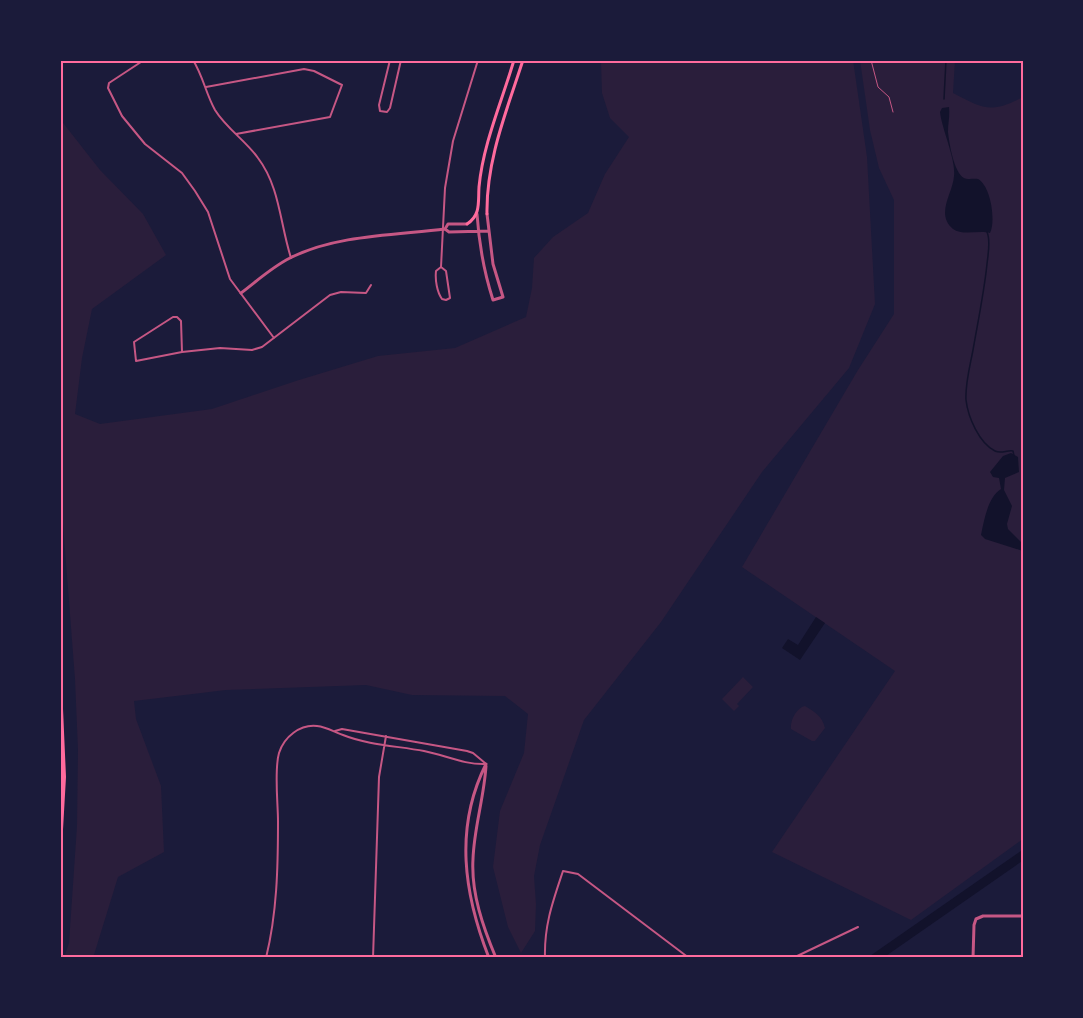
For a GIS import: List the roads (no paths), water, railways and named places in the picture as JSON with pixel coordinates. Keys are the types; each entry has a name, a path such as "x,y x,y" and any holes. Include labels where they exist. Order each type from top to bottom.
{"highway":[{"path":"60,686 63,777 60,848"}],"main road":[{"path":"466,224 474,220 477,214 485,153 514,60"},
{"path":"487,214 488,188 494,154 523,60"}],"street":[{"path":"144,60 109,83 108,88 122,116 145,144 182,173 195,191 208,212 230,279 274,338"},
{"path":"193,60 216,111 259,159 271,181 291,258"},
{"path":"390,60 379,105 383,113 390,108 401,60"},
{"path":"441,267 446,271 451,293 450,298 446,300 440,296 435,276 436,271 441,267 445,229 445,188 453,141 478,60"},
{"path":"206,87 304,69 314,71 342,85 334,112 330,117 236,134"},
{"path":"477,214 484,271 493,300 503,297 493,264 487,214"},
{"path":"445,229 448,224 466,224"},
{"path":"241,293 291,258 331,243 445,229 449,232 488,231"},
{"path":"182,352 181,321 177,317 173,317 134,342 136,362 182,352 220,348 252,350 262,347 330,295 340,292 366,293 371,285"},
{"path":"267,958 273,931 278,868 279,753 284,742 298,729 317,726 341,735 425,752 470,765 486,764"},
{"path":"335,731 342,729 467,751 486,764"},
{"path":"373,958 379,777 386,736"},
{"path":"486,764 478,779 473,801 467,828 465,858 468,888 476,924 489,958"},
{"path":"486,764 472,860 475,892 483,926 496,958"},
{"path":"545,958 544,936 547,919 563,871 578,874 689,958"},
{"path":"973,958 976,919 983,916 1023,916"},
{"path":"793,958 858,927"}],"lane":[{"path":"871,60 878,87 889,98 893,112"}],"waterway":[{"path":"944,99 946,60"},
{"path":"987,232 989,243 986,275 967,381 966,400 969,414 984,442 997,452 1013,451 1014,456"},
{"path":"875,958 1023,855"}]}
